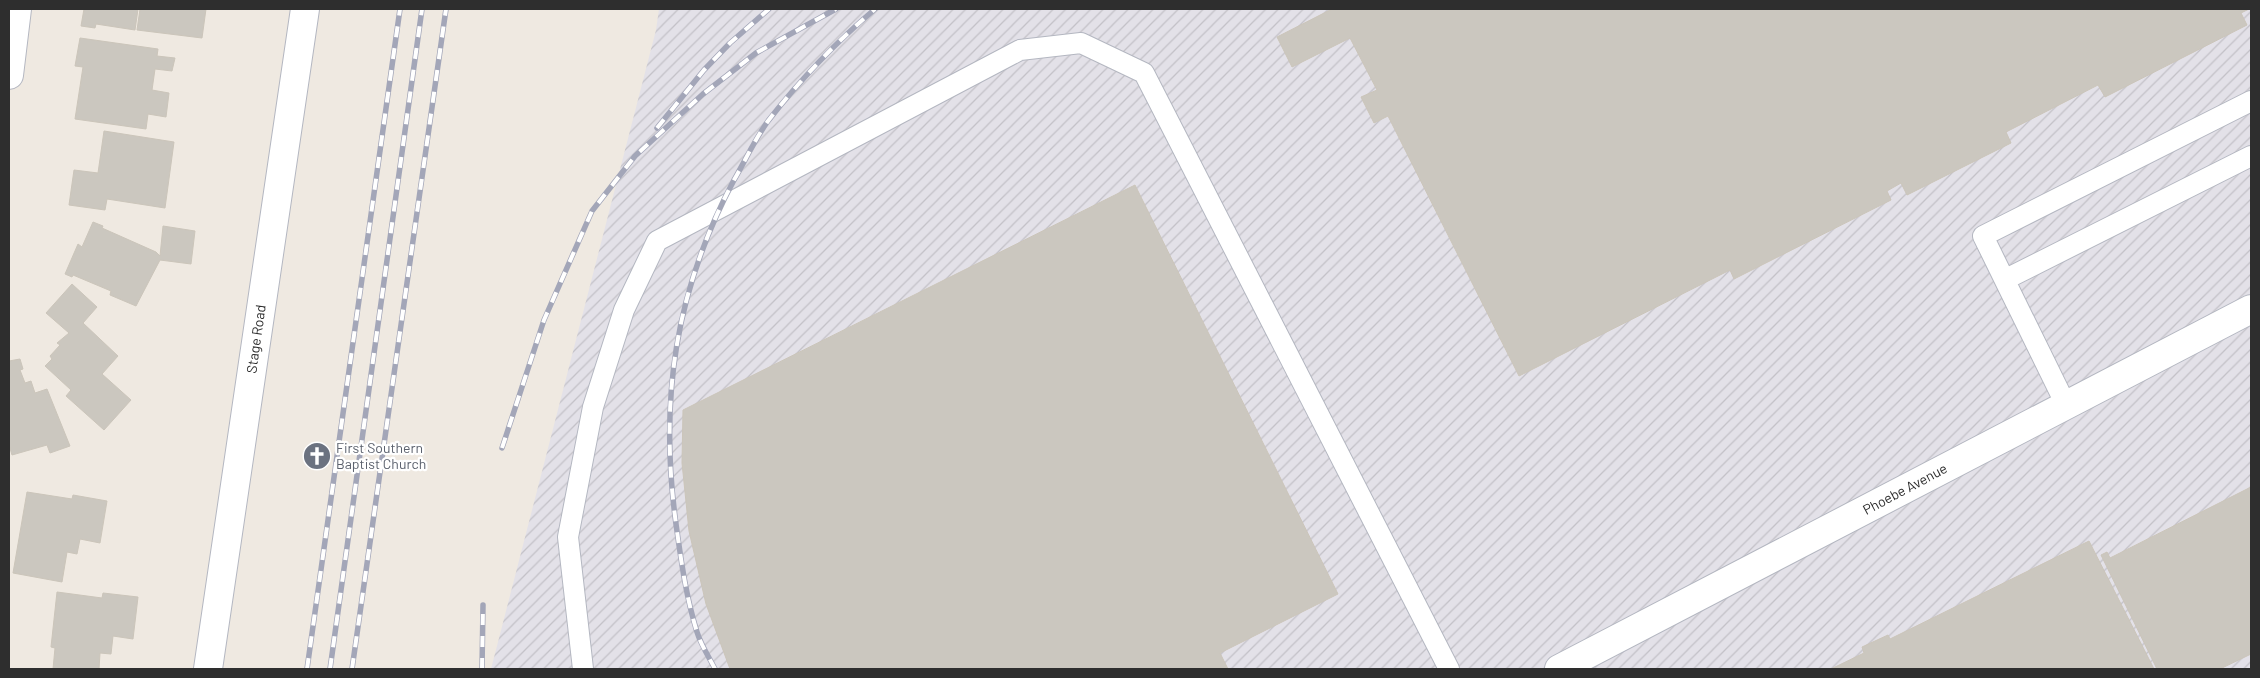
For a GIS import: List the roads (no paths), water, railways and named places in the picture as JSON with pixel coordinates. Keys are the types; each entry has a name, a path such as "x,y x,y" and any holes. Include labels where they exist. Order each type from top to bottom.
{"street":[{"path":"9,75 17,9"},
{"name":"Stage Road","path":"208,669 305,9"},
{"name":"Phoebe Avenue","path":"1559,669 2251,309"}],"lane":[{"path":"583,669 568,537 593,407 624,310 657,241 1020,50 1081,43 1144,73 1446,668"},
{"path":"2066,405 2006,279 1983,236 2251,101"},
{"path":"2006,279 2251,156"}],"railway":[{"path":"307,669 400,9"},
{"path":"330,669 422,9"},
{"path":"352,669 446,9"},
{"path":"657,128 704,70 730,43 769,9"},
{"path":"502,448 544,320 592,211 635,156 703,94 756,53 836,9"},
{"path":"715,669 699,637 693,619 684,578 671,478 671,390 676,347 685,305 698,263 714,222 734,180 763,128 818,62 875,9"},
{"path":"482,669 483,605"}],"place":[{"name":"First Southern Baptist Church","path":"317,456"}]}
